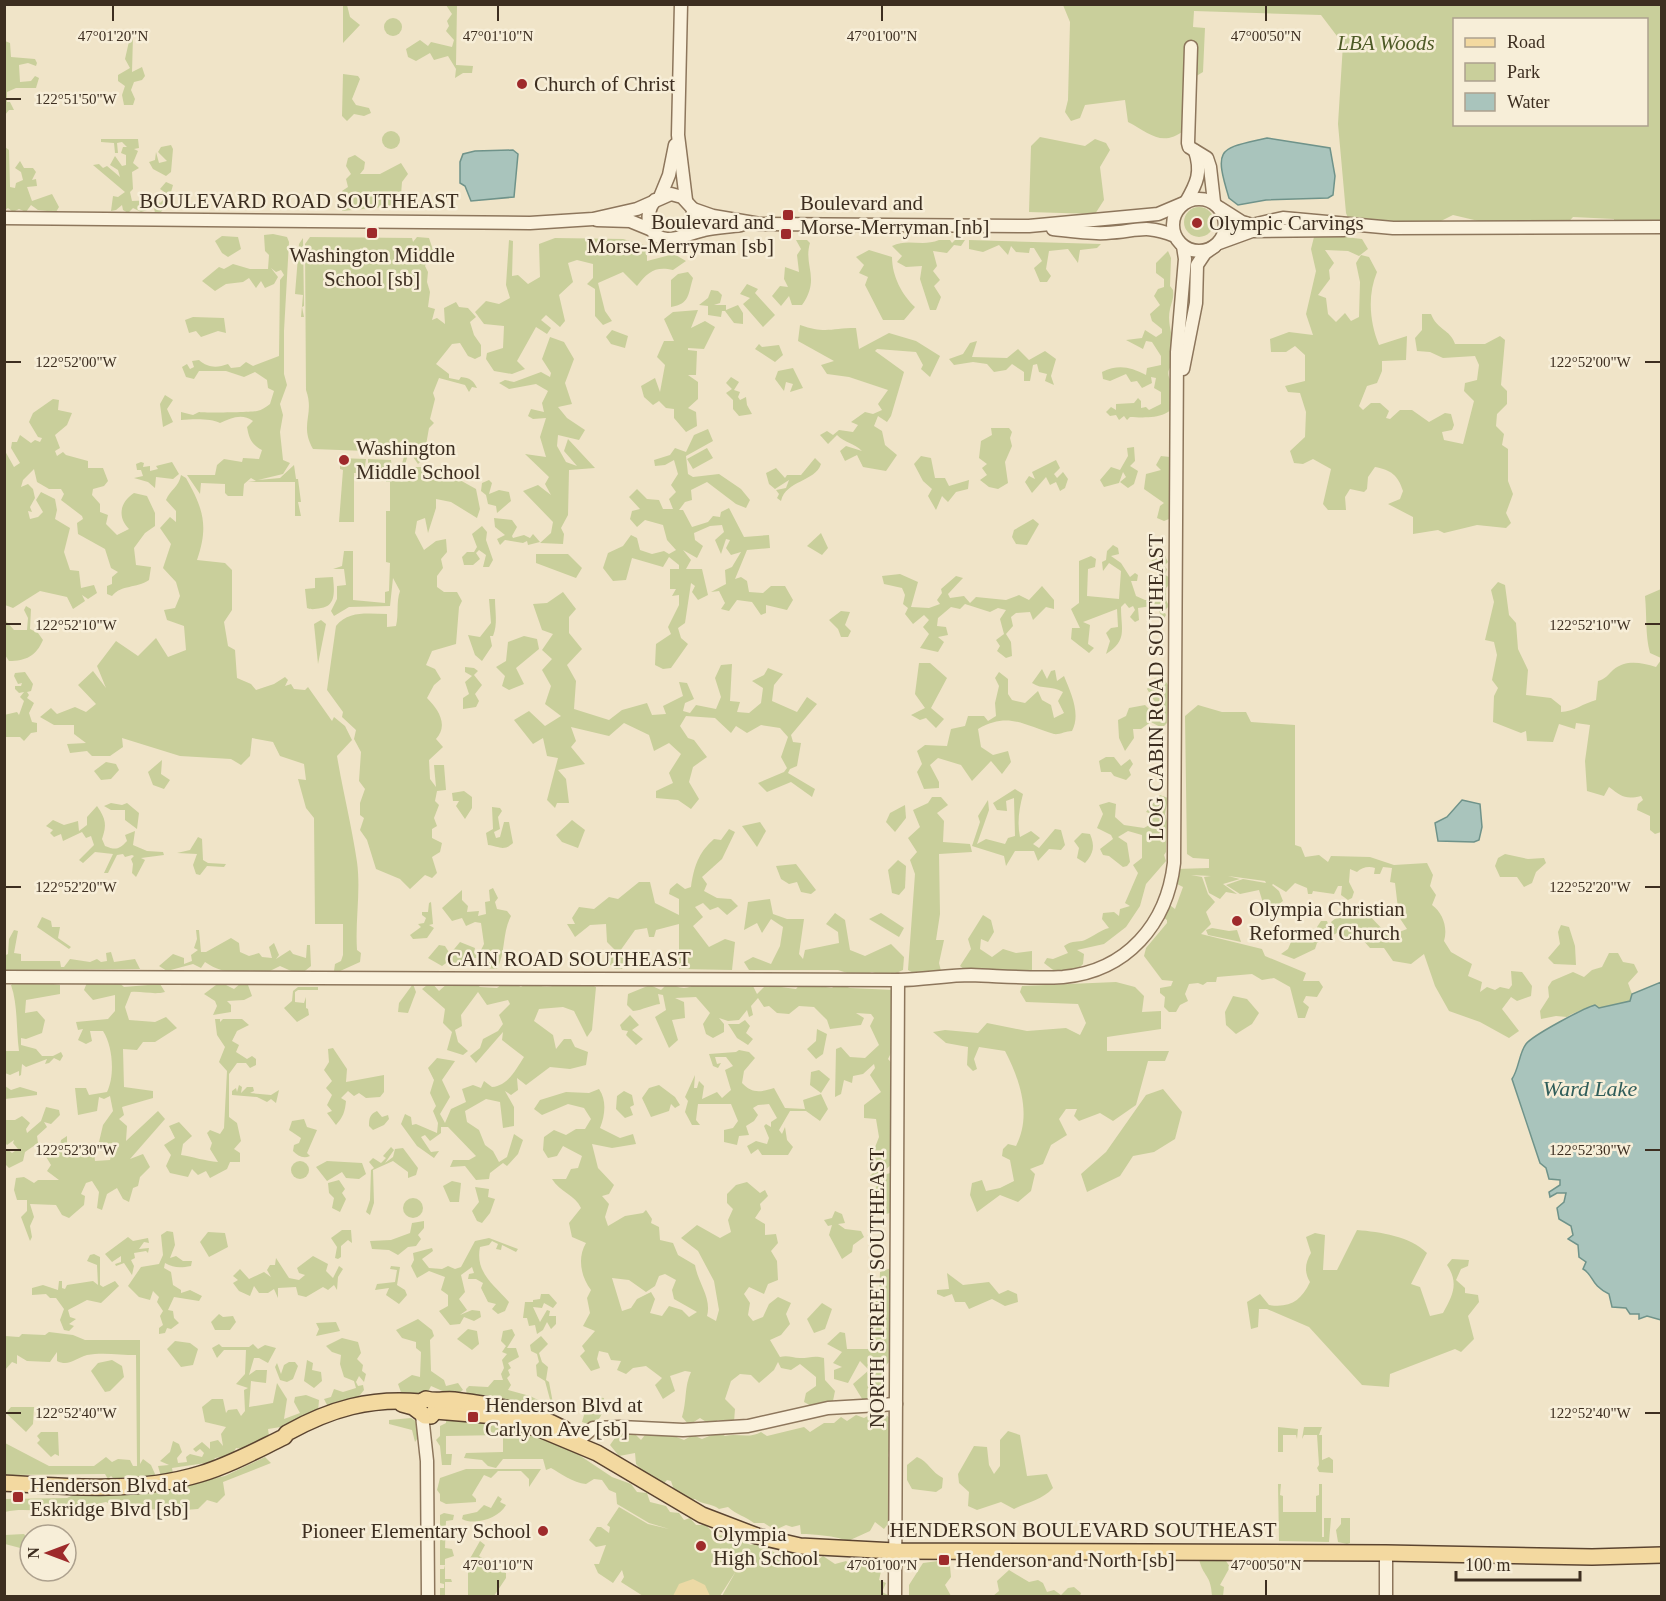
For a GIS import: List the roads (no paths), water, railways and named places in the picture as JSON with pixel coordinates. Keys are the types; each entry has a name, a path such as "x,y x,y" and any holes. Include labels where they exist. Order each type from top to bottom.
{"main road":[{"name":"HENDERSON BOULEVARD SOUTHEAST","path":"4,1483 25,1486 157,1484 227,1464 284,1437 308,1421 345,1406 387,1400 427,1409 481,1414 512,1420 597,1453 682,1504 730,1528 800,1546 895,1551 1662,1556"},
{"name":"HENDERSON BOULEVARD SOUTHEAST","path":"427,1409 448,1400 503,1406 539,1418 581,1438 597,1453"},
{"name":"HENDERSON BOULEVARD SOUTHEAST","path":"4,1492 25,1486"},
{"name":"HENDERSON BOULEVARD SOUTHEAST","path":"1592,1557 1611,1561 1662,1564"}],"street":[{"path":"681,4 678,135 681,177 692,225 681,238"},
{"path":"1191,47 1187,131 1189,147 1207,159 1217,205 1226,222 1217,245"},
{"path":"678,135 669,175 648,214 652,230 666,239 681,238 700,230 748,224 1029,226 1102,233 1141,227 1157,228 1199,252 1252,231 1662,227"},
{"path":"1179,241 1174,216 1185,203 1199,176 1200,167 1194,151"},
{"path":"658,199 676,195 689,204 748,224"},
{"path":"1029,226 1158,214 1202,198 1242,222 1252,225 1283,218 1393,228"},
{"name":"BOULEVARD ROAD SOUTHEAST","path":"593,219 637,209 658,199"},
{"name":"BOULEVARD ROAD SOUTHEAST","path":"4,218 530,224 593,219 630,221 652,230"},
{"name":"LOG CABIN ROAD SOUTHEAST","path":"1129,953 1153,926 1162,911 1174,863 1177,352 1185,259 1179,241"},
{"name":"LOG CABIN ROAD SOUTHEAST","path":"1176,409 1196,303 1197,265 1205,253 1217,245"},
{"name":"CAIN ROAD SOUTHEAST","path":"4,977 898,980 961,975 1063,977 1094,970 1129,953"},
{"name":"NORTH STREET SOUTHEAST","path":"895,1596 898,980"},
{"path":"581,1438 593,1428 748,1426 828,1408 896,1404"},
{"path":"427,1409 428,1596"},
{"path":"1386,1553 1386,1596"}],"water":[{"path":"1267,138 1330,148 1335,176 1333,195 1328,198 1266,200 1238,205 1229,198 1222,168 1224,153 1230,148"},
{"path":"513,150 518,154 514,197 471,201 465,186 460,183 460,162 463,154 475,151"},
{"path":"1462,800 1480,804 1482,827 1479,840 1474,842 1438,841 1435,823 1447,817"},
{"name":"Ward Lake","path":"1661,982 1661,1320 1647,1316 1639,1319 1639,1314 1630,1314 1626,1308 1612,1307 1609,1294 1598,1287 1583,1269 1586,1262 1579,1257 1578,1245 1568,1239 1573,1235 1571,1226 1559,1219 1557,1208 1564,1202 1566,1193 1557,1193 1550,1197 1549,1192 1560,1185 1560,1180 1549,1179 1546,1168 1540,1163 1512,1079 1526,1044 1538,1035 1570,1016 1595,1005 1599,1008 1630,1001 1632,994"}],"place":[{"name":"Church of Christ","path":"522,84"},
{"name":"Boulevard and Morse-Merryman [nb]","path":"788,215"},
{"name":"Olympic Carvings","path":"1197,223"},
{"name":"Washington Middle School [sb]","path":"372,233"},
{"name":"Boulevard and Morse-Merryman [sb]","path":"786,234"},
{"name":"Washington Middle School","path":"344,460"},
{"name":"Olympia Christian Reformed Church","path":"1237,921"},
{"name":"Henderson Blvd at Carlyon Ave [sb]","path":"473,1417"},
{"name":"Henderson Blvd at Eskridge Blvd [sb]","path":"18,1497"},
{"name":"Pioneer Elementary School","path":"543,1531"},
{"name":"Olympia High School","path":"701,1546"},
{"name":"Henderson and North [sb]","path":"944,1560"}],"park label":[{"name":"LBA Woods","path":"1386,43"}]}
